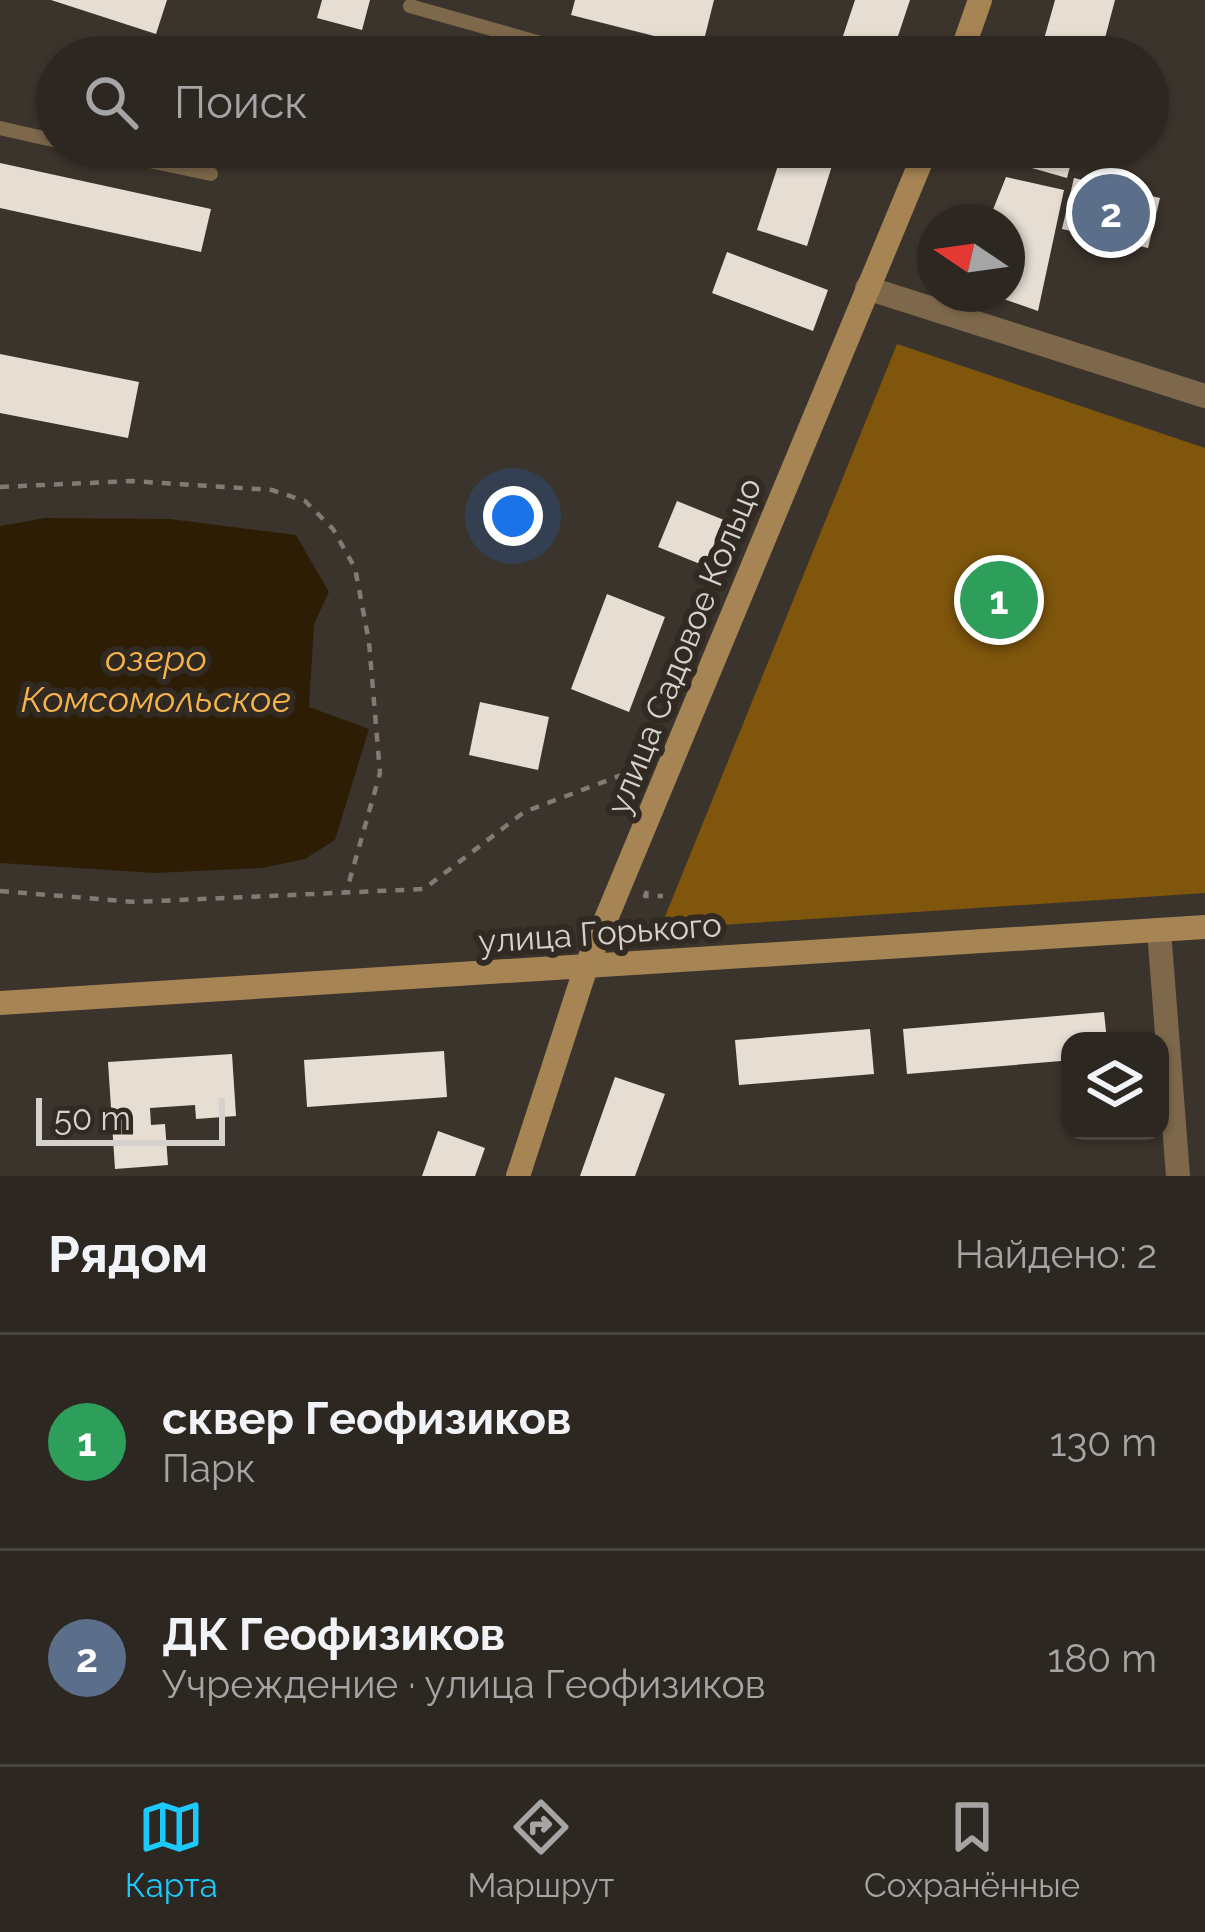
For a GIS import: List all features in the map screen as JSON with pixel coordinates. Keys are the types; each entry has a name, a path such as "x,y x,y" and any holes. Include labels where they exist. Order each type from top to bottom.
{"street":[{"path":"967,36 980,0"},
{"name":"улица Садовое Кольцо","path":"518,1176 586,967 913,168"},
{"path":"867,288 1205,396"},
{"name":"улица Горького","path":"0,1004 1205,927"},
{"path":"1159,931 1178,1176"}],"lane":[{"path":"410,6 516,36"},
{"path":"0,128 36,136"},
{"path":"183,168 211,174"}],"path":[{"path":"0,487 131,481 272,490 305,501 333,529 356,568 369,642 380,773 346,893"},
{"path":"0,891 135,902 424,890 524,812 627,772 664,781"}],"shaded area":[{"path":"897,344 1205,448 1205,893 660,929"}],"water":[{"name":"озеро Комсомольское","path":"45,518 170,519 296,535 329,592 314,624 309,707 369,729 335,840 305,859 262,868 154,873 0,863 0,526"}],"building":[{"path":"51,0 167,0 156,34"},
{"path":"322,0 370,0 362,30 317,18"},
{"path":"575,0 714,0 705,36 654,36 571,15"},
{"path":"855,0 910,0 898,36 843,36"},
{"path":"1055,0 1115,0 1106,36 1045,36"},
{"path":"0,163 211,209 201,252 0,208"},
{"path":"777,168 831,168 807,246 757,230"},
{"path":"1032,168 1070,168 1067,178"},
{"path":"1006,177 1064,190 1038,311 1025,306 1025,204 995,204"},
{"path":"1074,178 1160,198 1148,248 1062,229"},
{"path":"727,252 828,290 813,331 712,293"},
{"path":"0,354 139,382 128,438 0,413"},
{"path":"677,501 724,520 705,566 658,547"},
{"path":"607,594 665,617 629,712 571,689"},
{"path":"480,702 549,717 538,770 469,755"},
{"path":"1104,1012 1106,1032 1061,1032 1061,1061 907,1074 903,1029"},
{"path":"870,1029 874,1074 739,1085 735,1040"},
{"path":"444,1051 447,1097 307,1107 304,1060"},
{"path":"232,1054 236,1116 196,1119 195,1105 150,1108 151,1125 165,1124 168,1165 115,1169 108,1062"},
{"path":"615,1077 665,1094 635,1176 580,1176"},
{"path":"438,1131 485,1148 475,1176 422,1176"}],"place":[{"name":"ДК Геофизиков","path":"1111,213"},
{"name":"cквер Геофизиков","path":"999,600"}]}
